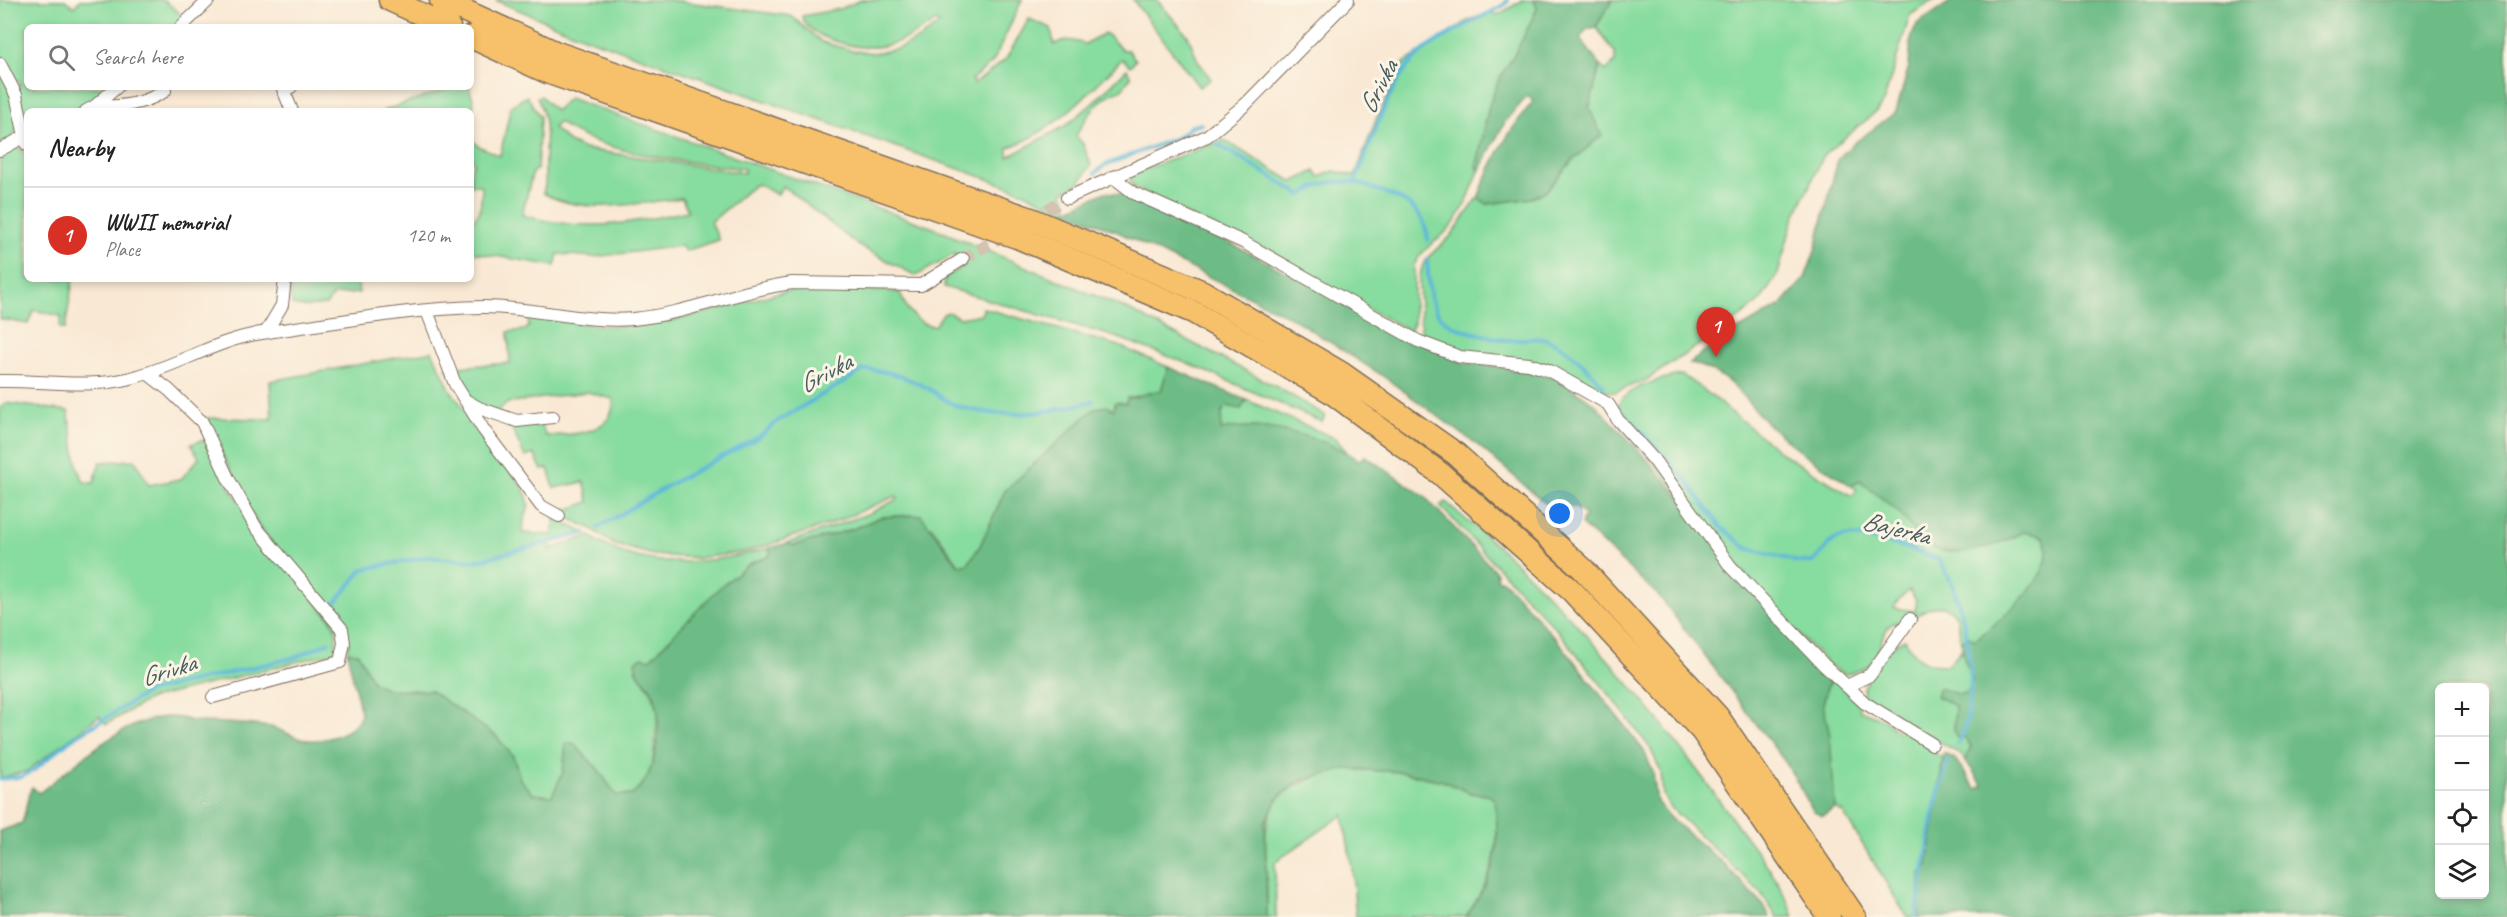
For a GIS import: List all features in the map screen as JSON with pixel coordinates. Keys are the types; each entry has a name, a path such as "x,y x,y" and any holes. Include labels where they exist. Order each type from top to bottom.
{"highway":[{"path":"390,0 442,24"},
{"path":"441,0 557,53 1031,219 1203,292 1341,373 1456,454 1582,568 1718,717 1855,917"},
{"path":"474,38 547,72 1017,237 1193,312 1331,392 1441,474 1572,591 1702,731 1829,917"}],"street":[{"path":"1067,198 1207,135 1229,120 1348,0"},
{"path":"185,24 208,1"},
{"path":"0,64 16,95 24,130"},
{"path":"92,108 113,90"},
{"path":"287,90 291,108"},
{"path":"115,108 137,104 165,91"},
{"path":"0,150 24,140"},
{"path":"1113,177 1134,193 1243,242 1418,341 1460,357 1528,364 1548,370 1608,404 1618,420 1654,460 1731,567 1865,703 1932,744"},
{"path":"0,381 91,383 130,379 223,341 266,332 427,311 514,308 582,318 633,319 697,307 771,285 792,283 921,285 963,259"},
{"path":"266,332 282,305 285,282"},
{"path":"427,311 455,384 483,429 541,506 559,516"},
{"path":"147,373 169,390 202,422 228,478 255,526 342,629 344,643 340,662 213,697"},
{"path":"465,400 478,408 517,421 553,417"},
{"path":"1847,686 1870,675 1910,619"}],"green space":[{"path":"0,0 65,0 74,7 80,0 164,0 184,17 177,24 24,24 24,90 109,90 91,103 79,108 24,108 24,112 17,87 21,84 19,80 14,82 0,59"},
{"path":"495,0 670,0 791,16 822,42 854,51 875,53 897,49 919,39 939,24 936,21 895,43 869,47 840,43 824,37 807,26 802,16 840,9 861,0 1022,0 993,62 972,79 974,84 1006,59 1029,19 1051,28 1054,45 1065,40 1085,44 1105,33 1123,50 1128,50 1136,60 1130,66 1122,59 1055,122 1008,148 1008,157 1065,126 1092,104 1127,69 1131,77 1121,90 1107,96 1094,108 1076,136 1083,144 1091,165 1079,183 1063,192 1068,207 1065,211 1016,189 581,36"},
{"path":"1133,0 1157,0 1188,36 1198,61 1211,79 1199,87"},
{"path":"1523,0 1536,1 1537,9 1516,52 1499,79 1489,106 1477,165 1479,171 1473,186 1453,224 1425,250 1414,265 1414,322 1410,331 1132,186 1130,179 1134,173 1224,140 1293,182 1315,171 1319,177 1334,171 1355,176 1377,117 1404,63 1469,20 1492,12 1498,15"},
{"path":"1534,0 1612,0 1596,27 1587,29 1580,38 1600,66 1589,108 1602,135 1573,160 1547,190 1532,198 1487,204 1478,198 1489,172 1508,135 1533,102 1528,95 1505,122 1479,171 1477,165 1489,106 1499,79 1516,52 1537,9"},
{"path":"1612,0 1934,0 1910,15 1884,100 1877,111 1824,155 1792,223 1778,274 1761,300 1735,321 1646,380 1615,392 1598,391 1544,364 1464,354 1421,337 1419,280 1426,259 1451,236 1478,198 1488,204 1532,198 1547,190 1573,160 1602,135 1589,109 1600,66 1606,71 1615,62 1615,53 1596,27"},
{"path":"1953,0 2507,0 2507,917 1919,917 1920,874 1928,866 1944,753 1955,759 1976,789 1983,786 1966,761 1971,746 1966,738 1957,738 1954,730 1955,706 1936,696 1939,688 1958,694 1967,693 1973,680 1964,658 1961,641 1969,636 1975,640 2007,613 2029,590 2044,566 2047,548 2044,537 2024,531 1988,547 1973,550 1946,552 1933,548 1923,542 1896,510 1860,480 1852,486 1798,449 1769,425 1735,387 1717,374 1690,363 1721,340 1781,305 1805,278 1815,251 1838,159 1853,144 1896,112 1909,66 1911,38 1917,24"},
{"path":"0,69 16,110 17,127 14,135 0,145"},
{"path":"445,90 470,90 474,103 472,108 391,108"},
{"path":"527,96 540,117 537,170 533,171 522,215 565,224 605,225 688,211 682,198 629,205 593,206 559,200 543,193 546,181 546,129 537,97 541,96 555,111 569,98 931,227 1127,309 1275,386 1325,415 1322,422 1194,366 1119,338 944,287 945,277 965,266 955,254 916,276 858,245 783,186 777,195 759,184 753,186 711,222 719,240 685,251 681,246 594,257 558,254 555,266 474,252 474,219 480,211 482,188 481,185 474,185 474,141 478,146 500,156 511,106","holes":["559,122 576,133 597,142 674,160 744,169 744,173 584,149 569,142 553,128"]},
{"path":"20,148 24,152 24,282 73,282 65,329 60,328 61,316 34,310 28,324 0,319 0,157 13,149"},
{"path":"1105,192 1120,194 1220,238 1461,362 1531,371 1555,378 1597,406 1644,456 1834,678 1827,687 1823,704 1830,736 1835,808 1823,816 1814,812 1786,763 1660,597 1581,524 1585,515 1576,508 1545,503 1480,447 1380,374 1294,319 1114,230 1065,211"},
{"path":"288,282 357,282 359,293 333,295 326,305 304,307 292,305"},
{"path":"806,287 900,292 912,315 922,323 934,326 943,314 948,312 960,318 982,314 983,308 1119,346 1168,367 1161,391 1127,398 1126,404 1114,411 1085,417 1005,491 980,546 968,564 960,566 932,527 913,515 881,517 853,529 793,546 788,543 870,513 898,499 896,496 830,524 744,552 698,558 654,555 613,544 592,529 564,516 563,511 589,502 584,482 554,488 548,468 542,470 534,454 525,457 510,424 542,426 546,436 579,433 600,426 607,419 612,411 613,399 587,392 507,403 496,413 473,404 446,368 510,363 508,332 525,330 529,326 528,319 533,315 602,325 648,324 693,316"},
{"path":"432,351 451,391 523,488 528,506 522,533 553,535 555,519 583,532 561,541 550,542 551,549 590,536 611,548 632,556 678,562 724,558 770,548 770,556 749,564 650,659 635,670 652,692 658,713 653,762 646,780 632,795 616,795 597,768 566,744 563,772 552,796 533,794 520,779 513,756 496,736 431,691 387,689 373,682 358,654 347,652 349,644 258,525 204,418 272,419 270,381"},
{"path":"1168,367 1246,400 1241,409 1226,406 1222,412 1221,430 1255,427 1311,438 1329,444 1359,460 1365,456 1424,496 1497,573 1497,579 1505,582 1564,648 1644,751 1653,772 1657,802 1670,818 1725,865 1764,906 1770,917 1466,917 1490,875 1494,861 1497,817 1494,799 1488,795 1471,793 1443,781 1402,772 1346,769 1300,781 1278,797 1265,823 1267,917 0,917 0,831 22,823 32,787 39,793 90,752 130,727 151,719 171,717 191,721 260,726 274,728 309,740 336,736 351,727 361,714 347,652 358,653 373,682 387,689 431,691 496,736 513,756 520,779 533,794 552,796 563,772 566,743 573,743 597,768 616,795 632,795 644,782 651,768 658,735 658,713 653,693 639,674 635,661 643,657 650,659 718,589 749,564 770,556 770,548 788,543 793,546 853,529 881,517 921,515 959,566 968,564 980,546 1005,491 1095,408 1107,406 1114,410 1115,402 1126,403 1127,398 1161,391"},
{"path":"1682,375 1783,454 1852,496 1857,490 1852,486 1859,480 1895,509 1923,539 1937,549 1961,549 1992,543 2009,539 2024,531 2044,536 2047,555 2038,578 2018,602 1975,640 1969,636 1961,641 1957,616 1942,607 1934,607 1920,613 1900,630 1895,622 1888,627 1875,658 1869,665 1846,674 1833,669 1753,587 1618,417 1620,402 1631,392 1657,380","holes":["1910,590 1916,601 1916,611 1894,608 1899,599"]},
{"path":"1246,400 1335,438 1347,452 1300,436 1269,429 1253,427 1221,431 1222,411 1226,405 1241,409"},
{"path":"6,403 68,411 78,468 84,482 94,483 100,462 135,460 149,485 181,479 199,458 191,444 206,439 230,489 332,619 336,633 336,652 150,699 106,724 99,716 27,771 0,778 0,408"},
{"path":"1446,502 1503,551 1550,596 1631,686 1681,749 1765,863 1782,889 1794,917 1777,917 1761,893 1670,807 1663,795 1661,772 1650,748 1558,631 1440,506"},
{"path":"1905,639 1912,652 1922,660 1933,664 1948,665 1962,649 1973,680 1967,693 1958,694 1939,689 1955,706 1954,730 1966,738 1971,746 1966,761 1959,753 1886,713 1863,696 1871,671 1890,648"},
{"path":"1834,678 1858,704 1860,710 1885,720 1899,732 1907,729 1937,755 1943,757 1928,866 1920,875 1919,917 1907,917 1843,812 1835,808 1823,704 1827,687"},
{"path":"1346,769 1402,772 1443,781 1471,793 1488,795 1494,799 1497,833 1494,861 1476,902 1466,917 1356,917 1352,867 1343,815 1275,862 1276,917 1267,917 1266,838 1268,819 1276,803 1290,789 1313,778"}],"waterway":[{"name":"Grivka","path":"1216,143 1301,195 1327,183 1355,182 1384,109 1402,74 1427,48 1504,5 1508,0"},
{"path":"1095,173 1105,165 1179,137 1190,127 1201,124"},
{"name":"Bajerka","path":"1355,182 1392,195 1412,207 1420,215 1428,240"},
{"name":"Bajerka","path":"1427,261 1432,301 1436,311 1451,325 1503,340 1538,338 1548,340 1571,354 1604,387"},
{"name":"Grivka","path":"598,528 676,481 759,437 778,421 864,370 898,375 929,389 953,405 990,413 1042,412 1093,401"},
{"name":"Bajerka","path":"1617,406 1683,476 1720,526 1746,548 1799,562 1813,562 1836,539 1857,536 1887,542 1938,559 1957,599 1969,650 1970,702 1966,725 1958,744"},
{"name":"Grivka","path":"336,602 363,569 427,557 475,561 586,533"},
{"name":"Grivka","path":"0,779 21,777 34,770 70,740 148,692 296,657 329,642"},
{"name":"Bajerka","path":"1916,917 1936,801 1948,762"}],"tunnel":[{"path":"1031,219 1067,198"},
{"path":"963,259 1006,234"}],"place":[{"name":"WWII memorial","path":"1716,357"}]}
